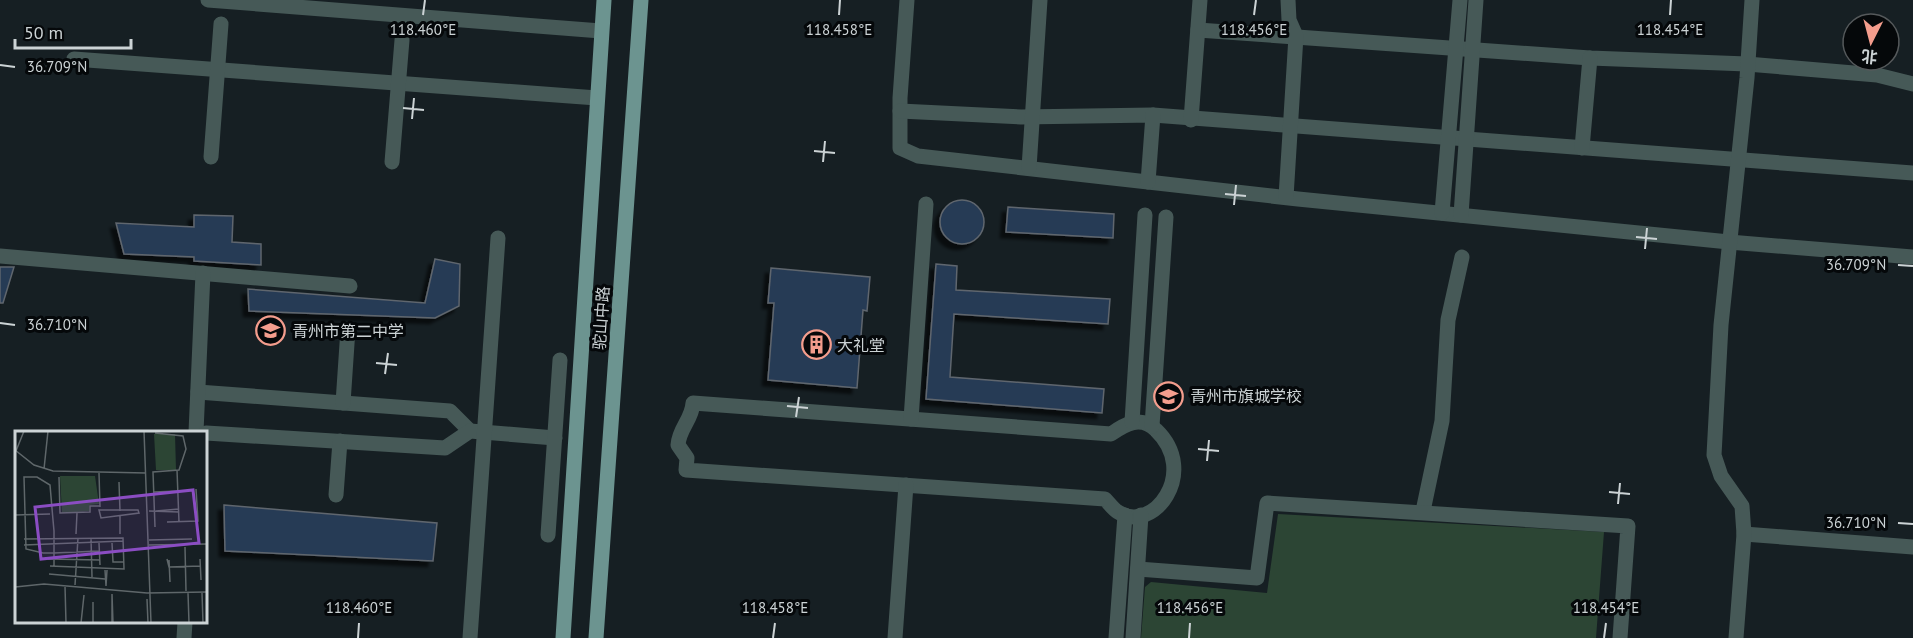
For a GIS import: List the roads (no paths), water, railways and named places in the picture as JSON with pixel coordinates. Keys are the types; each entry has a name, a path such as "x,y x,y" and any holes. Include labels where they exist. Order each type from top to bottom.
{"main road":[{"name":"驼山中路","path":"563,638 604,0"},
{"name":"驼山中路","path":"596,638 641,0"}],"street":[{"path":"208,0 602,31"},
{"path":"907,0 900,148 918,156 1286,198 1729,242 1913,257"},
{"path":"1029,168 1040,0"},
{"path":"1191,120 1200,0"},
{"path":"1286,198 1296,36 1289,20 1288,0"},
{"path":"1442,213 1460,0"},
{"path":"1461,215 1476,0"},
{"path":"1736,638 1744,534 1742,506 1721,476 1714,455 1729,242 1748,64 1752,0"},
{"path":"211,157 221,24"},
{"path":"1198,30 1590,58 1748,64 1877,75 1913,84"},
{"path":"392,162 402,40"},
{"path":"1582,148 1590,58"},
{"path":"74,59 597,98"},
{"path":"900,111 1033,115 1153,115 1191,120 1449,136 1913,173"},
{"path":"1148,182 1153,115"},
{"path":"911,419 926,204"},
{"path":"1132,422 1145,215"},
{"path":"1152,426 1166,217"},
{"path":"470,638 477,431 498,238"},
{"path":"0,256 350,286"},
{"path":"1423,511 1442,421 1448,320 1462,257"},
{"path":"196,431 203,273"},
{"path":"1140,290 1161,292"},
{"path":"343,403 348,328"},
{"path":"548,535 560,360"},
{"path":"198,392 450,411 477,431 555,438"},
{"path":"693,403 911,419 1111,434 1132,422 1152,426 1172,450 1174,479 1161,504 1132,517 1118,512 1105,499 686,470 687,458 678,445 678,434 692,417 693,403"},
{"path":"207,433 445,448 477,431"},
{"path":"336,495 340,441"},
{"path":"895,638 906,485"},
{"path":"1138,569 1257,578 1267,503 1423,511 1628,526 1620,638"},
{"path":"1133,638 1141,514"},
{"path":"1116,638 1125,515"},
{"path":"1744,534 1913,547"},
{"path":"184,638 185,623"}],"place":[{"name":"青州市第二中学","path":"271,331"},
{"name":"大礼堂","path":"816,345"},
{"name":"青州市旗城学校","path":"1169,396"}]}
